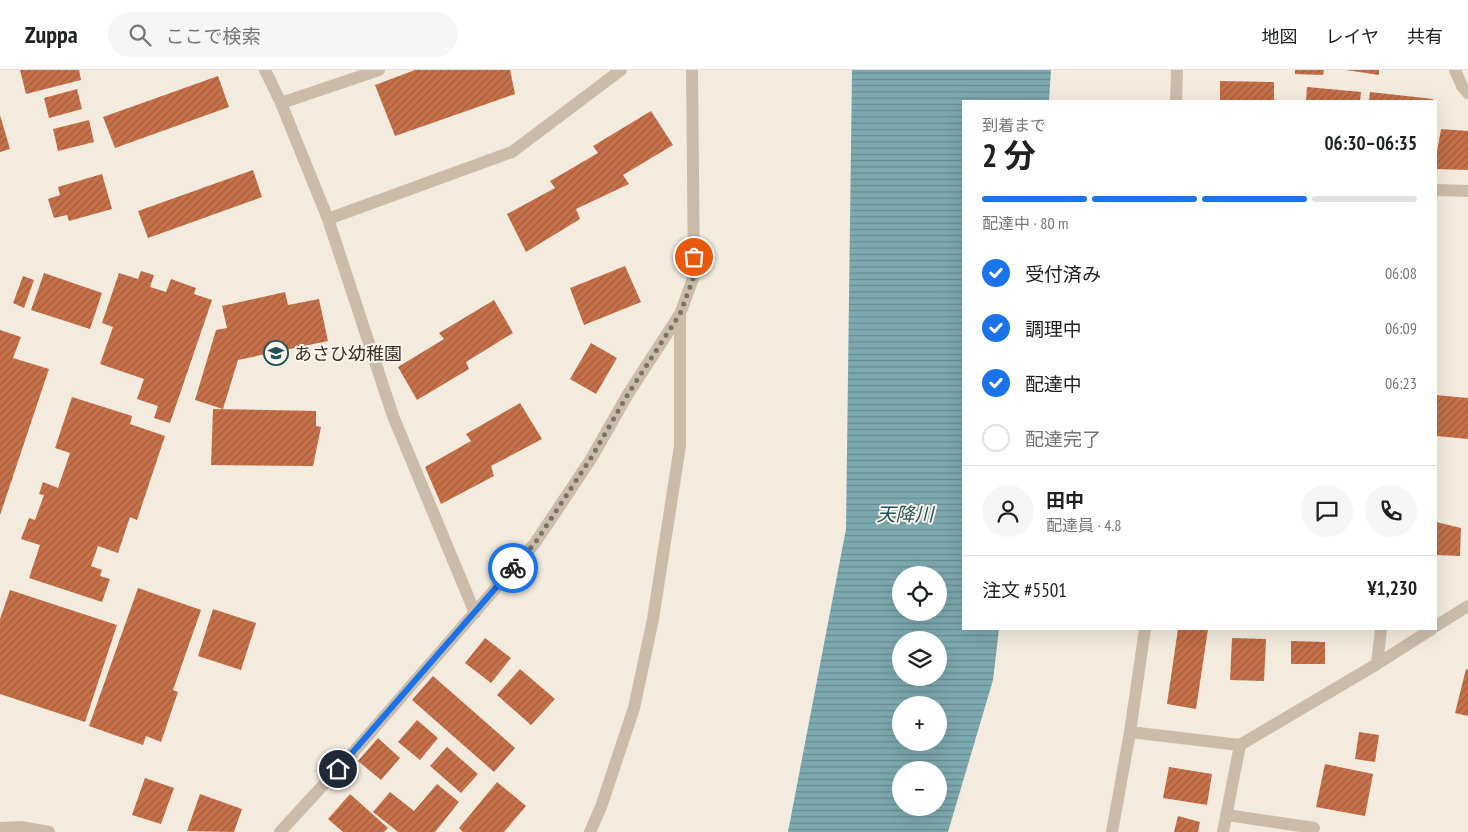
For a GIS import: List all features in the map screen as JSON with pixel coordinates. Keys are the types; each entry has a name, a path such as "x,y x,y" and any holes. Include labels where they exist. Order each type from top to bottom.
{"street":[{"path":"265,70 281,103 328,219 393,416 475,613"},
{"path":"281,103 379,70"},
{"path":"328,219 512,152 621,70"},
{"path":"280,832 350,756 535,543 591,458 628,394 680,314 694,276 692,70"},
{"path":"1176,100 1177,70"},
{"path":"1455,70 1462,86 1468,93"},
{"path":"1437,190 1468,191"},
{"path":"590,832 601,807 634,708 653,619 680,446 680,314"},
{"path":"1437,625 1468,606"},
{"path":"1112,832 1130,732 1145,630"},
{"path":"1377,664 1381,630"},
{"path":"1130,732 1240,744 1377,664 1430,630"},
{"path":"1223,832 1240,744"},
{"path":"1226,815 1314,828"},
{"path":"0,828 21,827 49,832"}],"water":[{"name":"天降川","path":"852,70 1051,70 1049,100 962,100 962,630 999,630 993,680 948,832 788,832 846,529"}],"building":[{"path":"20,70 79,70 81,80 26,94"},
{"path":"415,70 510,70 515,94 395,136 375,85"},
{"path":"1295,70 1324,70 1323,75 1295,74"},
{"path":"1346,70 1379,70 1379,75"},
{"path":"218,76 229,107 115,148 103,117"},
{"path":"1220,81 1274,82 1274,100 1220,100"},
{"path":"1307,87 1361,92 1360,100 1306,100"},
{"path":"77,89 82,109 49,118 44,98"},
{"path":"1370,92 1433,99 1433,100 1369,100"},
{"path":"651,111 673,145 623,175 629,184 576,209 580,219 526,252 507,214 555,188 550,181 598,153 593,146"},
{"path":"0,115 10,149 0,152"},
{"path":"89,120 94,142 58,151 53,129"},
{"path":"1441,129 1468,131 1468,170 1437,169 1437,151"},
{"path":"253,170 262,197 148,238 138,211"},
{"path":"102,174 112,209 69,221 67,215 54,218 48,199 60,195 58,187"},
{"path":"625,266 641,302 584,325 570,288"},
{"path":"141,271 154,275 150,287 166,292 171,279 196,288 194,294 212,300 170,423 154,418 158,406 137,399 144,379 100,364 113,327 102,323 119,273 138,279"},
{"path":"44,273 102,293 90,329 31,310"},
{"path":"23,276 34,280 24,308 13,303"},
{"path":"285,292 288,305 319,299 328,341 238,360 223,409 195,400 216,330 227,328 222,306"},
{"path":"494,300 513,333 466,362 469,369 417,400 398,367 444,339 439,333"},
{"path":"0,330 21,337 13,358 49,369 0,515"},
{"path":"591,343 617,358 596,394 570,379"},
{"path":"1437,395 1468,398 1468,439 1437,436"},
{"path":"72,397 132,416 130,424 165,436 137,520 130,517 118,553 98,546 91,566 102,570 100,576 110,579 102,602 29,578 40,545 21,539 29,518 35,520 44,495 39,494 43,482 58,488 70,453 55,448"},
{"path":"520,403 542,439 491,466 494,476 441,504 425,467 471,441 466,434"},
{"path":"213,409 316,411 316,426 321,427 313,466 211,465"},
{"path":"1437,522 1461,528 1460,556 1437,555"},
{"path":"138,588 201,610 173,690 178,692 161,742 146,736 143,745 89,726"},
{"path":"10,590 117,625 85,722 0,694 0,619"},
{"path":"213,609 256,623 241,670 198,656"},
{"path":"1178,630 1208,630 1196,709 1167,704"},
{"path":"485,638 511,658 491,683 465,663"},
{"path":"1232,638 1266,639 1264,681 1230,680"},
{"path":"1291,641 1325,642 1325,664 1291,664"},
{"path":"520,669 555,699 531,725 497,695"},
{"path":"1466,669 1468,670 1468,716 1455,713"},
{"path":"433,676 515,748 494,772 412,700"},
{"path":"417,720 438,738 420,760 398,742"},
{"path":"1359,732 1379,735 1375,762 1355,759"},
{"path":"378,738 400,758 381,780 358,761"},
{"path":"447,747 478,774 461,793 430,766"},
{"path":"1325,764 1373,774 1365,816 1316,807"},
{"path":"1169,767 1212,774 1207,805 1163,798"},
{"path":"145,778 174,788 161,824 132,815"},
{"path":"497,782 526,806 504,832 463,832 459,828"},
{"path":"437,784 459,802 435,832 398,832 373,812 390,792 414,811"},
{"path":"200,794 242,809 234,832 187,831"},
{"path":"350,794 388,828 384,832 343,832 328,819"},
{"path":"1178,816 1200,822 1198,832 1174,832"}],"way so far":[{"path":"513,568 535,543 591,458 628,394 680,314 694,276 694,257"}],"place":[{"name":"あさひ幼稚園","path":"276,353"}],"route":[{"path":"338,769 513,568"}]}
